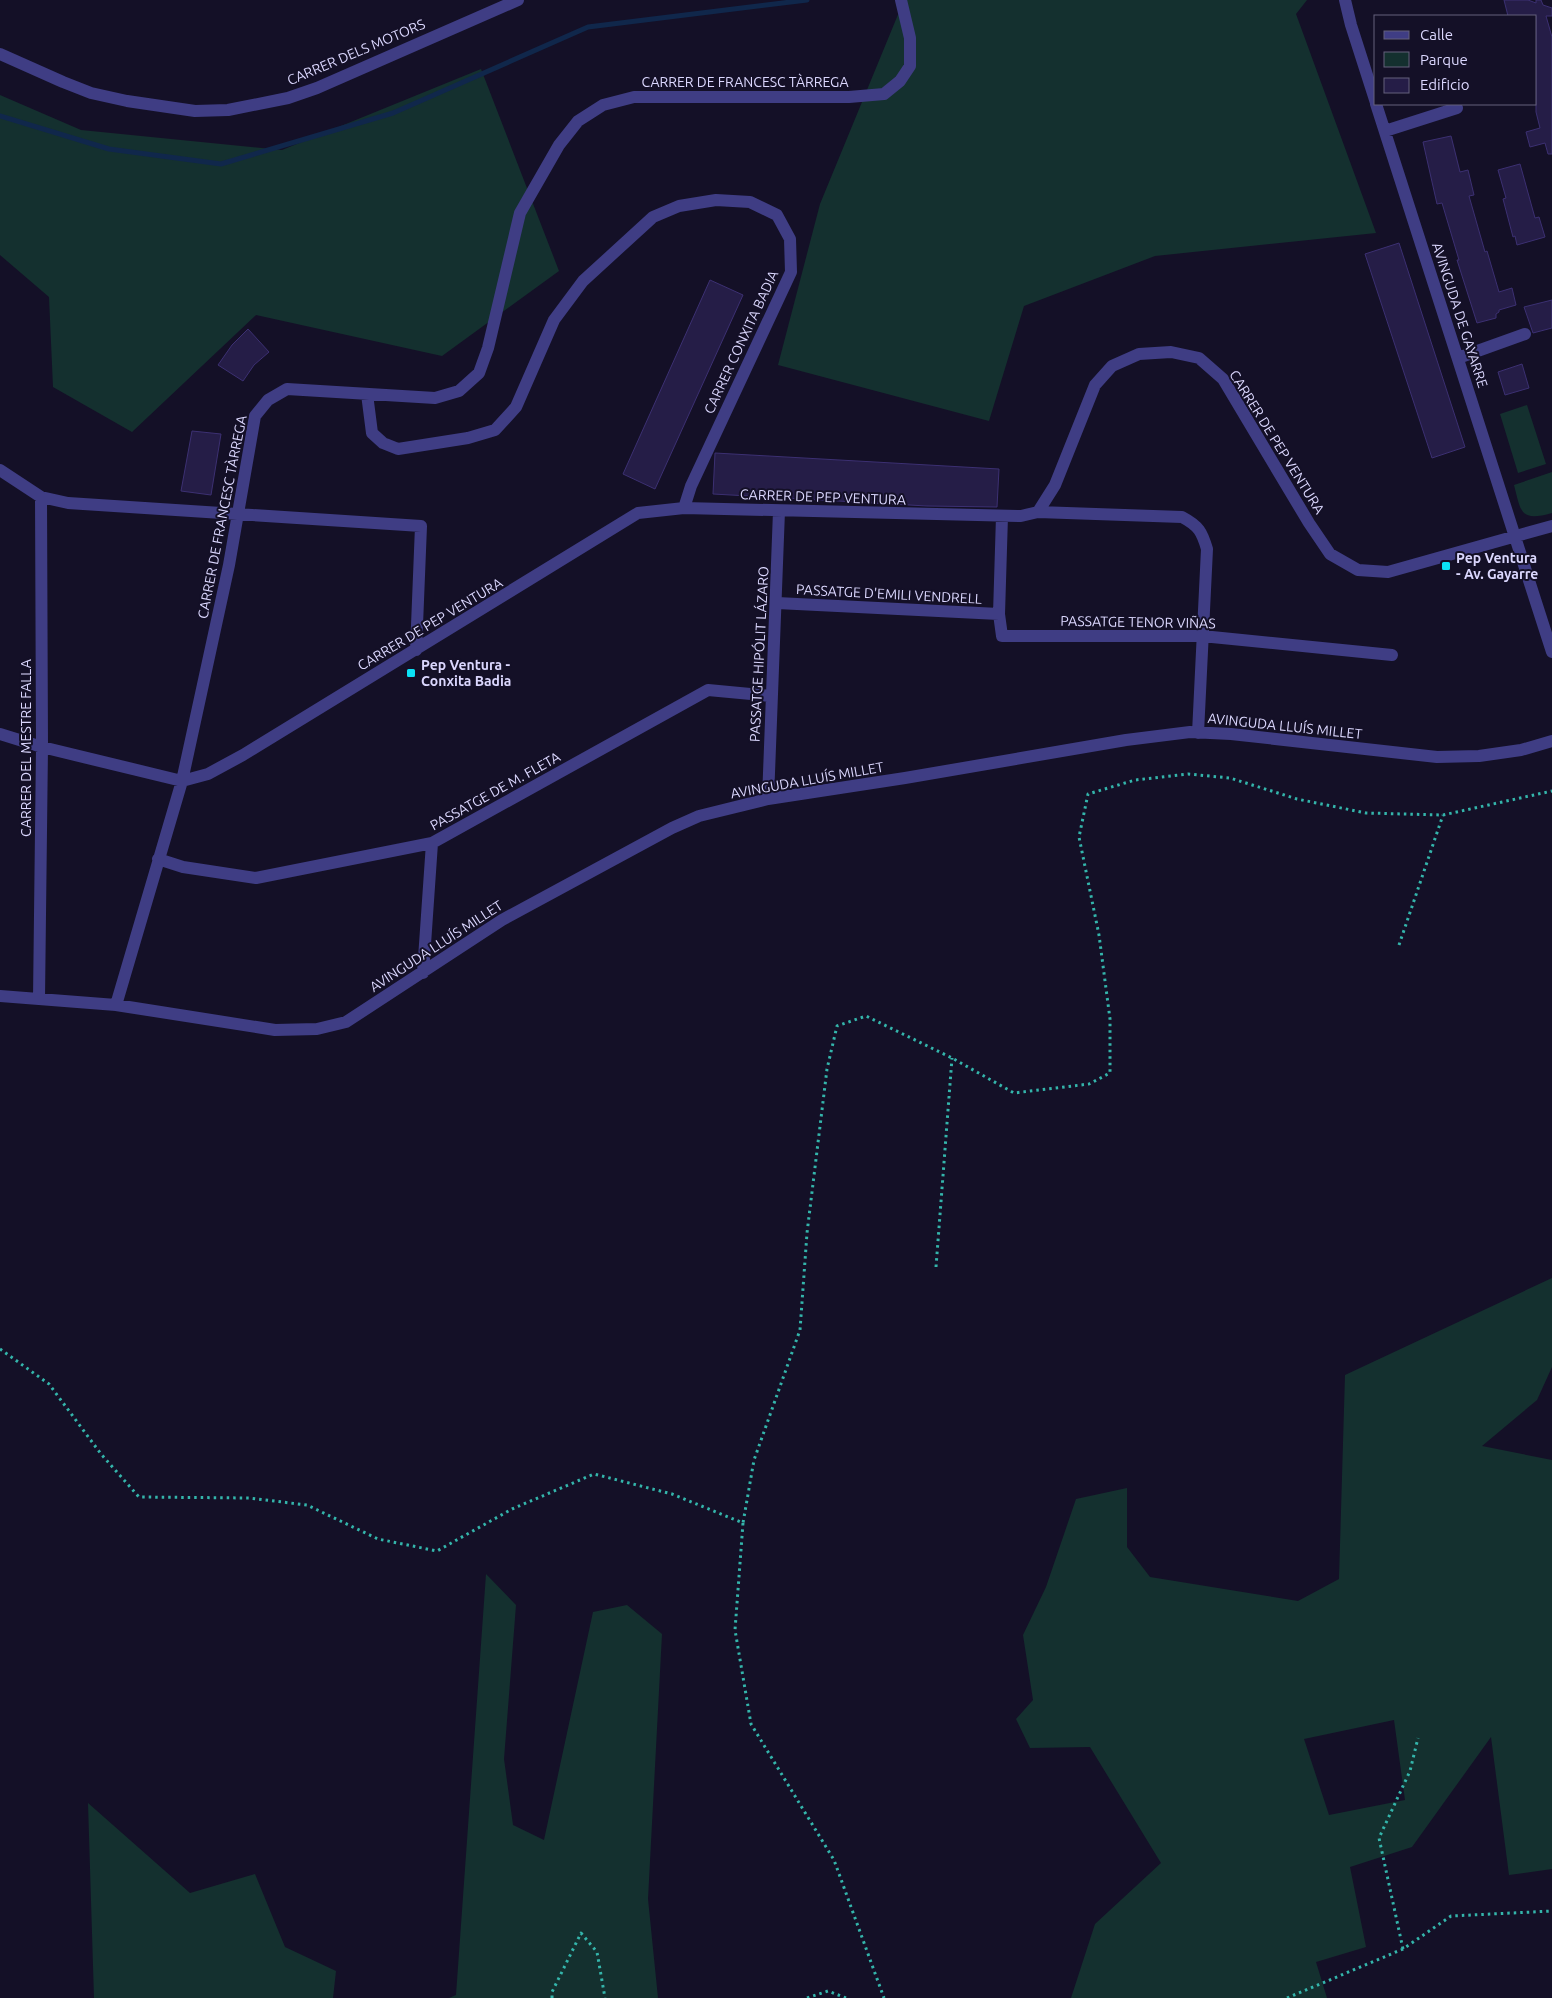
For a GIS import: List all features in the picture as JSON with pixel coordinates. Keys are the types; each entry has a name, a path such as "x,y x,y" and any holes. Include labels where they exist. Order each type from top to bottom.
{"street":[{"name":"CARRER DELS MOTORS","path":"0,54 91,93 195,112 228,110 288,98 317,88 468,20 518,0"},
{"name":"CARRER DE FRANCESC TÀRREGA","path":"116,1005 182,781 229,565 254,416 268,400 287,389 435,398 458,391 479,373 488,348 520,213 559,145 578,122 603,105 634,97 849,97 884,94 900,81 910,66 910,38 900,0"},
{"name":"AVINGUDA DE GAYARRE","path":"1345,0 1351,26 1374,98"},
{"name":"AVINGUDA DE GAYARRE","path":"1376,105 1515,536"},
{"path":"1385,131 1457,108"},
{"name":"CARRER CONXITA BADIA","path":"367,394 372,433 383,443 398,448 468,438 495,430 516,407 554,320 582,281 618,247 652,217 679,206 716,200 750,202 777,215 790,239 791,272 691,486 684,508"},
{"path":"1458,358 1525,334"},
{"name":"CARRER DE PEP VENTURA","path":"0,734 42,747 182,781 208,774 243,756 638,513 684,508 1002,516 1020,516 1038,512 1055,485 1095,386 1112,366 1139,354 1171,352 1199,358 1223,379 1330,554 1358,570 1388,572 1552,526"},
{"path":"0,470 41,497 68,503 421,526 416,650"},
{"name":"CARRER DEL MESTRE FALLA","path":"39,998 42,747 41,497"},
{"name":"PASSATGE HIPÓLIT LÁZARO","path":"768,799 779,511"},
{"path":"1038,512 1182,517 1195,524 1203,534 1207,550 1198,733"},
{"name":"PASSATGE TENOR VIÑAS","path":"1002,516 999,614 1002,636 1202,636 1392,655"},
{"path":"1515,536 1552,652"},
{"name":"PASSATGE D'EMILI VENDRELL","path":"777,602 999,614"},
{"name":"PASSATGE DE M. FLETA","path":"158,859 183,867 256,878 432,843 708,690 771,696"},
{"name":"AVINGUDA LLUÍS MILLET","path":"0,996 116,1005 275,1030 317,1029 346,1022 502,920 672,828 699,816 768,799 905,778 1126,740 1198,733 1231,734 1437,757 1479,756 1521,750 1552,740"},
{"path":"423,973 432,843"}],"path":[{"path":"884,1998 834,1860 751,1724 734,1630 743,1523 754,1460 800,1330 807,1233 827,1069 837,1026 866,1016 952,1058 1014,1093 1089,1084 1110,1073 1110,1019 1099,935 1079,837 1088,794 1135,780 1188,774 1230,778 1297,799 1366,813 1443,815 1552,791"},
{"path":"1399,945 1443,815"},
{"path":"936,1267 952,1058"},
{"path":"0,1349 49,1384 101,1454 139,1497 249,1498 307,1505 378,1539 437,1551 512,1508 594,1474 672,1494 743,1523"},
{"path":"1404,1948 1379,1838 1410,1771 1418,1738"},
{"path":"1287,1998 1404,1948 1451,1916 1552,1911"},
{"path":"552,1998 552,1992 581,1933 597,1952 605,1998"},
{"path":"807,1998 828,1991 846,1998"}],"green space":[{"path":"904,0 1307,0 1296,14 1376,233 1155,256 1024,306 989,421 778,365 820,204"},
{"path":"481,69 559,271 442,356 256,315 132,432 53,387 49,297 0,255 0,95 81,130 282,150"},
{"path":"1527,405 1546,464 1518,473 1500,414"},
{"path":"1552,472 1552,513 1534,516 1524,513 1518,502 1514,485"},
{"path":"1552,1278 1552,1367 1537,1400 1482,1446 1552,1460 1552,1869 1509,1875 1491,1737 1412,1847 1350,1867 1366,1947 1316,1962 1327,1998 1071,1998 1095,1924 1161,1863 1090,1747 1030,1748 1016,1719 1033,1700 1023,1635 1046,1587 1076,1499 1127,1488 1127,1547 1150,1577 1298,1601 1339,1579 1345,1375","holes":["1394,1720 1405,1800 1329,1815 1304,1739"]},
{"path":"486,1574 516,1605 504,1759 513,1825 544,1840 593,1612 627,1605 662,1634 648,1899 658,1998 449,1998 456,1995"},
{"path":"88,1803 190,1893 255,1874 285,1947 336,1971 333,1998 94,1998"}],"building":[{"path":"1504,0 1528,0 1536,3 1536,0 1541,0 1543,5 1552,8 1552,16 1546,16 1552,37 1552,154 1548,154 1545,143 1530,147 1526,132 1540,128 1536,112 1537,15 1508,15"},
{"path":"1451,136 1460,172 1468,170 1474,195 1469,196 1499,292 1512,288 1516,305 1499,310 1496,318 1477,323 1457,260 1459,260 1442,203 1437,204 1423,142"},
{"path":"1520,164 1535,218 1539,217 1545,237 1517,245 1503,199 1506,198 1498,170"},
{"path":"1399,243 1465,447 1432,458 1365,254"},
{"path":"710,280 743,295 655,489 623,474"},
{"path":"1552,300 1552,328 1533,333 1524,307"},
{"path":"248,329 269,352 254,365 243,381 218,365 232,345"},
{"path":"1522,364 1529,388 1505,395 1498,372"},
{"path":"192,431 221,434 211,495 181,491"},
{"path":"715,453 999,469 997,507 927,506 713,494"}],"waterway":[{"path":"0,116 109,149 221,164 393,113 588,27 807,0"}],"place":[{"name":"Pep Ventura - Av. Gayarre","path":"1446,566"},
{"name":"Pep Ventura - Conxita Badia","path":"411,673"}]}
